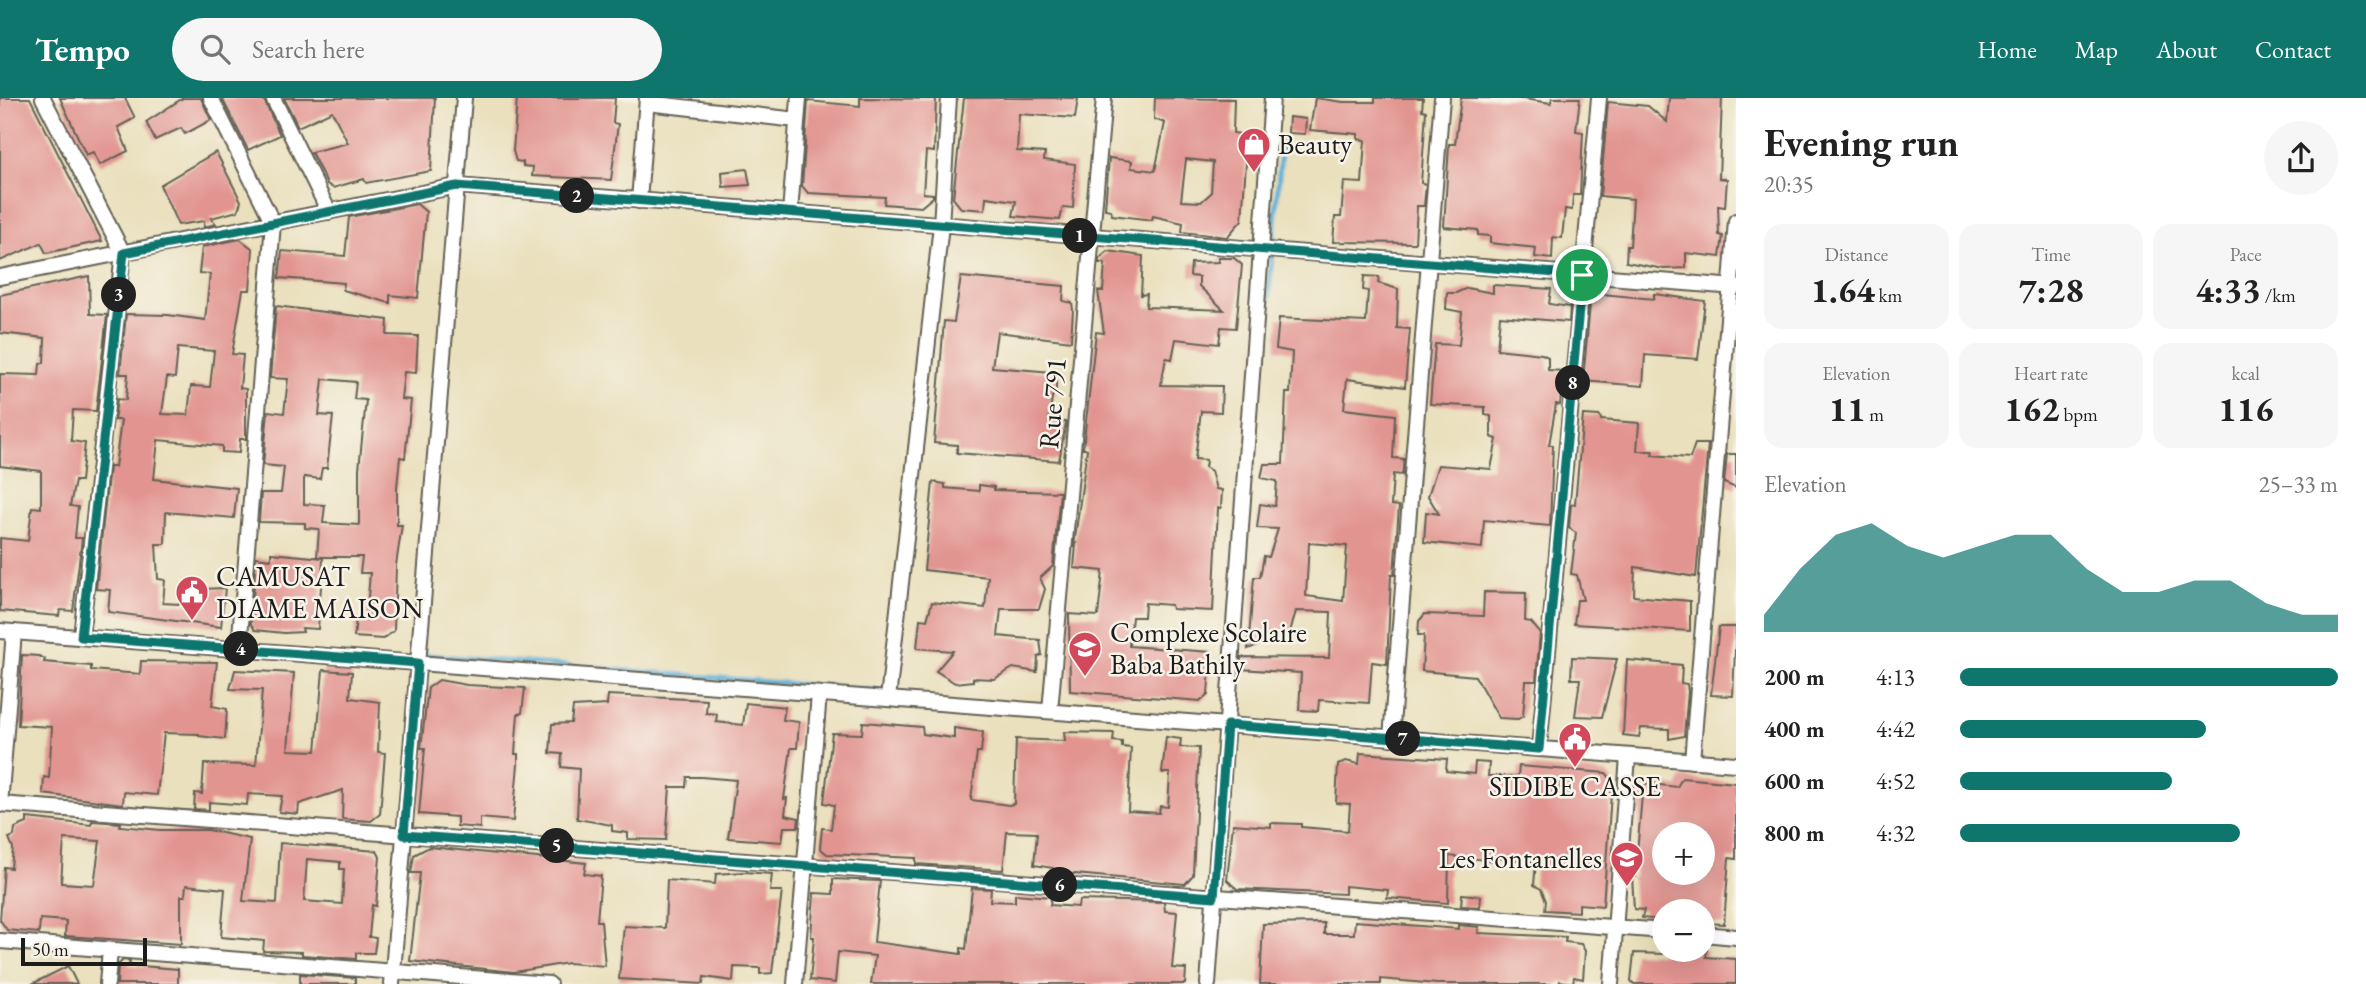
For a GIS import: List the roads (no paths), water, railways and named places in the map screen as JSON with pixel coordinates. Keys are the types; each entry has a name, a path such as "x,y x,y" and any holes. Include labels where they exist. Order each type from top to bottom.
{"street":[{"path":"43,98 124,253 81,637"},
{"path":"211,98 273,223 239,649"},
{"path":"273,98 329,212"},
{"path":"392,978 464,98"},
{"path":"790,213 799,98"},
{"path":"888,699 941,225 949,98"},
{"name":"Rue 791","path":"1050,711 1104,98"},
{"path":"1208,984 1272,98"},
{"path":"1391,738 1443,98"},
{"path":"1539,749 1599,98"},
{"path":"639,201 647,100 797,120"},
{"path":"0,277 457,186 1733,287"},
{"path":"1692,761 1733,287 1736,221"},
{"path":"1652,930 0,804 7,631 1736,764"},
{"path":"794,984 819,694"},
{"path":"1611,984 1628,756"},
{"path":"1715,935 1736,937"},
{"path":"0,941 392,978 549,984"},
{"path":"107,984 110,950"}],"waterway":[{"path":"1267,312 1282,139"},
{"path":"426,655 883,691"}],"place":[{"name":"Beauty","path":"1254,174"},
{"name":"CAMUSAT DIAME MAISON","path":"192,622"},
{"name":"Complexe Scolaire Baba Bathily","path":"1085,678"},
{"name":"SIDIBE CASSE","path":"1575,769"},
{"name":"Les Fontanelles","path":"1627,888"}]}
